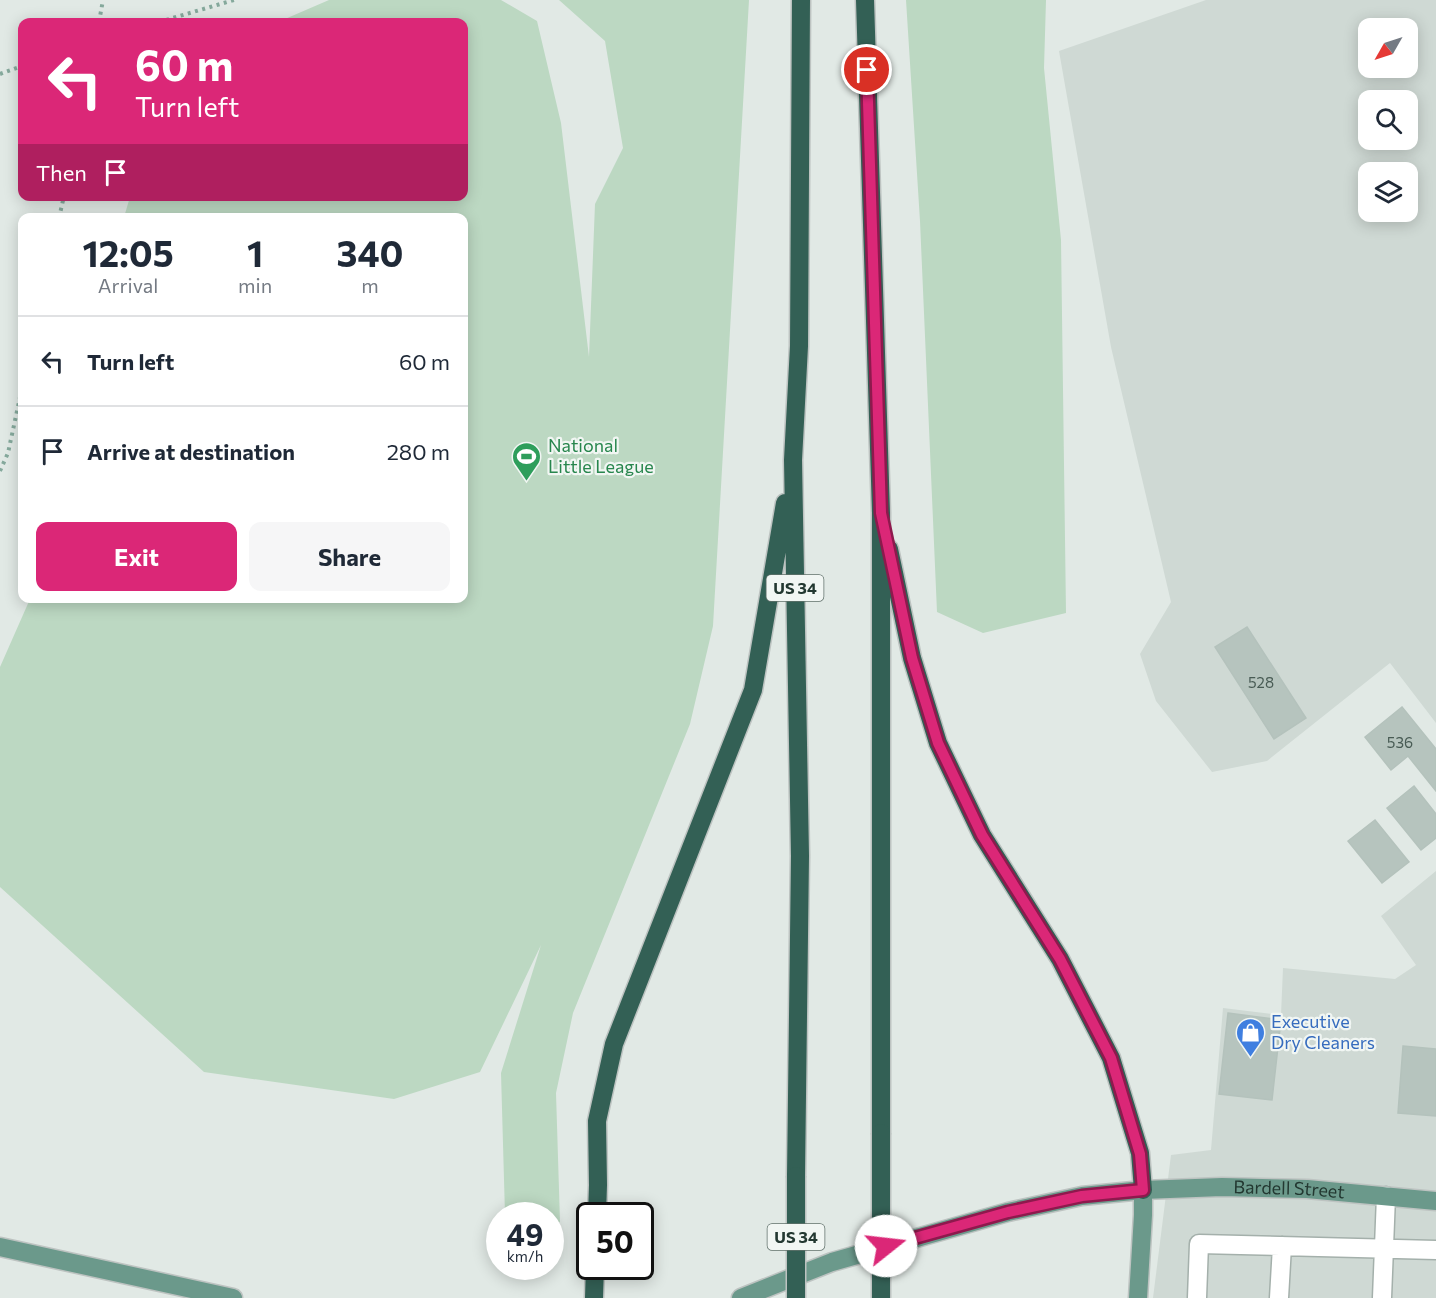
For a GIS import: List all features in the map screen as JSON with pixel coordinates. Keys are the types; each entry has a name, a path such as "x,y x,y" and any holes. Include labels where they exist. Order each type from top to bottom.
{"highway":[{"name":"US 34","path":"796,1298 800,856 793,460 799,346 801,0"},
{"path":"865,0 881,513 881,1298"},
{"path":"597,1202 597,1121 614,1044 753,690 793,460"},
{"path":"881,513 912,658 938,743 982,835 1060,959 1111,1058 1140,1154 1143,1190"},
{"path":"594,1298 595,1280"}],"main road":[{"name":"Bardell Street","path":"741,1298 832,1262 1008,1212 1082,1196 1143,1190 1222,1187 1307,1189 1436,1201"},
{"path":"1138,1298 1143,1190"},
{"path":"0,1247 233,1298"}],"lane":[{"path":"1382,1298 1386,1196"},
{"path":"1197,1298 1199,1244 1436,1250"},
{"path":"1279,1298 1282,1246"}],"path":[{"path":"100,18 103,0"},
{"path":"173,18 234,0"},
{"path":"0,74 18,67"},
{"path":"0,471 8,453 18,407"}],"shaded area":[{"path":"1206,0 1436,0 1436,723 1390,663 1267,761 1212,772 1156,701 1140,654 1171,602 1111,347 1059,51"},
{"path":"1436,871 1436,1298 1153,1298 1171,1155 1211,1150 1223,1008 1281,1015 1283,968 1395,979 1416,965 1381,916"}],"green space":[{"name":"National Little League","path":"329,0 501,0 537,21 561,123 589,357 595,204 623,148 605,41 559,0 749,0 713,626 690,724 573,1013 556,1093 559,1202 505,1202 501,1073 541,945 480,1072 394,1099 204,1072 0,887 0,667 28,603 468,603 468,213 125,213 129,201 468,201 468,18 287,18"},
{"path":"906,0 1046,0 1044,68 1061,240 1066,613 983,633 937,612 920,221"}],"building":[{"path":"1247,627 1306,718 1274,739 1215,647"},
{"path":"1402,707 1436,749 1436,791 1408,756 1391,770 1365,737"},
{"path":"1414,786 1436,814 1436,838 1421,850 1387,808"},
{"path":"1375,820 1409,862 1382,883 1348,841"},
{"name":"Executive Dry Cleaners","path":"1228,1013 1281,1020 1272,1100 1219,1094"},
{"path":"1403,1046 1436,1049 1436,1116 1398,1113"}],"place":[{"name":"National Little League","path":"527,482"},
{"name":"Executive Dry Cleaners","path":"1250,1058"}],"route":[{"path":"867,70 881,513 912,658 938,743 982,835 1060,959 1111,1058 1140,1154 1143,1190 1082,1196 1008,1212 886,1246"}]}
